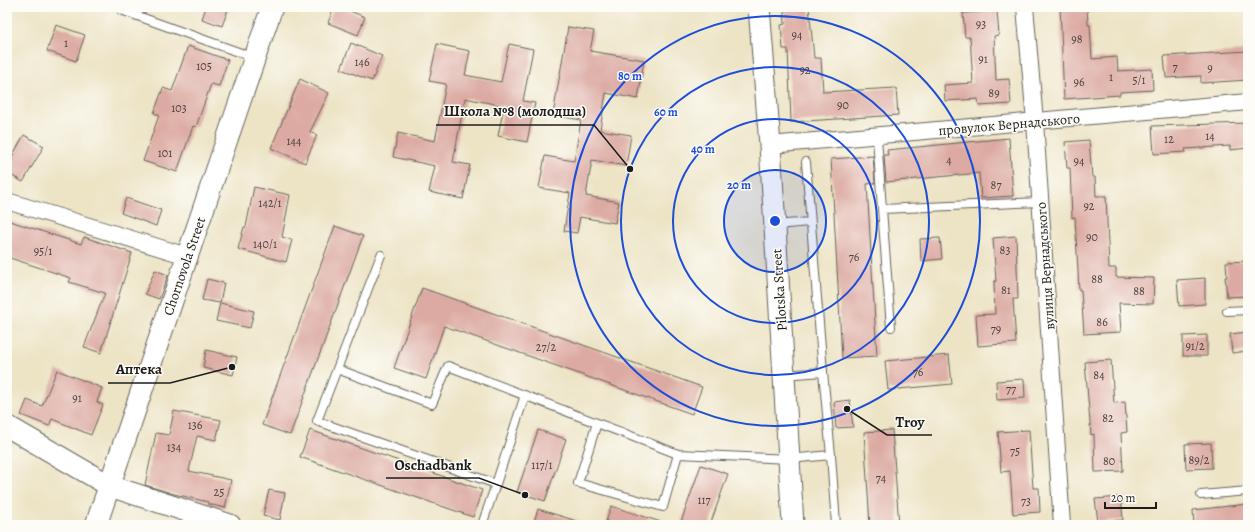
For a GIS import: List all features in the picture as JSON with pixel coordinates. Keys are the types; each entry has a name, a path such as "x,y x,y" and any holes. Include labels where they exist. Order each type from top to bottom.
{"street":[{"name":"Chornovola Street","path":"96,525 272,7"},
{"name":"Pilotska Street","path":"759,7 770,146 793,525"},
{"name":"вулиця Вернадського","path":"1025,7 1035,122 1062,525"},
{"name":"провулок Вернадського","path":"770,146 1248,102"},
{"path":"7,201 187,256"},
{"path":"7,426 110,486 230,525"}],"lane":[{"path":"122,7 121,10 255,58"},
{"path":"877,137 890,327"},
{"path":"806,162 836,525"},
{"path":"882,209 1040,202"},
{"path":"775,225 810,222"},
{"path":"381,254 317,420 496,484"},
{"path":"1227,311 1248,310"},
{"path":"337,369 432,404 448,366 678,454 789,459 830,455"},
{"path":"784,375 823,372"},
{"path":"482,525 525,395"},
{"path":"597,423 578,483 663,507 678,454"},
{"path":"1201,495 1248,491"}],"building":[{"path":"206,7 229,7 222,26 202,19"},
{"path":"334,7 340,7 365,17 358,35 328,23"},
{"path":"784,7 809,7 814,58 821,58 823,92 896,88 898,115 791,122 788,49 783,49 781,25 785,24"},
{"path":"1060,7 1087,7 1088,25 1090,25 1092,59 1117,57 1118,71 1152,69 1153,90 1120,92 1120,95 1064,99"},
{"path":"997,11 999,35 994,36 996,80 1009,79 1011,104 979,106 978,99 945,101 944,85 973,83 970,37 965,37 963,13"},
{"path":"56,25 85,35 76,61 47,51"},
{"path":"568,27 594,31 590,51 644,60 638,99 606,93 600,130 631,135 626,166 592,160 586,196 619,202 615,223 580,217 577,233 564,231 570,193 539,188 545,156 574,161 581,120 553,115"},
{"path":"351,43 382,56 372,81 341,69"},
{"path":"437,44 470,51 465,75 501,82 509,44 533,49 523,101 535,103 527,142 498,136 504,106 465,98 453,162 470,165 463,199 429,192 435,166 393,157 398,133 435,141 446,84 429,81"},
{"path":"188,46 228,60 219,86 211,84 196,127 193,126 177,172 143,161 159,115 154,113 163,88 172,91"},
{"path":"1248,51 1248,80 1201,83 1201,76 1166,78 1164,56"},
{"path":"300,79 329,93 310,132 317,135 305,163 271,148"},
{"path":"1248,123 1248,148 1230,150 1230,146 1185,149 1186,152 1154,154 1152,126"},
{"path":"24,135 44,146 23,182 7,173 7,166"},
{"path":"1009,138 1013,196 981,198 979,173 886,182 884,155 888,155 887,150"},
{"path":"1089,140 1092,177 1095,177 1096,196 1106,196 1109,268 1116,268 1116,277 1154,278 1153,304 1119,303 1121,332 1084,334 1081,290 1079,290 1075,217 1072,218 1070,168 1067,168 1065,142"},
{"path":"873,156 875,183 867,184 877,356 842,358 831,159"},
{"path":"254,187 290,195 282,237 292,240 286,262 238,249 244,227 246,227"},
{"path":"126,198 161,210 156,226 121,213"},
{"path":"7,220 81,244 84,237 132,253 101,353 84,347 105,293 69,282 71,278 7,257"},
{"path":"335,226 363,236 290,435 262,425"},
{"path":"1016,236 1018,299 1013,299 1016,343 978,346 976,315 995,314 994,282 996,281 993,238"},
{"path":"940,238 942,259 921,261 920,239"},
{"path":"1248,261 1248,296 1227,297 1225,277 1227,277 1226,262"},
{"path":"155,270 168,275 159,299 145,294"},
{"path":"1205,278 1205,304 1179,306 1177,280"},
{"path":"207,279 224,283 220,303 202,300"},
{"path":"422,288 702,387 692,414 444,326 426,379 394,368"},
{"path":"220,303 254,311 250,328 216,321"},
{"path":"1248,332 1248,351 1232,353 1230,334"},
{"path":"1207,335 1207,356 1183,356 1183,336"},
{"path":"206,350 237,357 233,375 203,368"},
{"path":"949,355 952,384 888,390 885,361"},
{"path":"1111,360 1114,403 1125,402 1127,432 1121,433 1123,471 1095,472 1094,434 1091,435 1085,362"},
{"path":"57,370 102,388 97,402 103,405 91,435 52,419 49,426 21,415 27,400 42,406"},
{"path":"1024,379 1025,398 997,400 996,381"},
{"path":"850,400 853,427 836,428 834,402"},
{"path":"174,411 221,420 216,440 197,436 189,471 231,480 225,508 145,485 156,433 169,435"},
{"path":"310,430 482,490 473,517 300,457"},
{"path":"538,430 566,439 545,501 517,492"},
{"path":"892,430 899,525 870,525 864,432"},
{"path":"1029,430 1033,488 1039,488 1040,512 1013,514 1010,471 1001,472 998,432"},
{"path":"1211,443 1212,468 1186,469 1185,444"},
{"path":"701,465 728,474 710,525 680,525"},
{"path":"269,490 285,493 280,520 263,516"},
{"path":"1121,497 1123,520 1098,522 1095,499"},
{"path":"1248,504 1248,525 1194,525 1193,510"},
{"path":"611,506 661,522 661,525 605,525"},
{"path":"538,509 580,522 580,525 533,525"}],"place":[{"name":"Школа №8 (молодша)","path":"630,169"},
{"name":"Аптека","path":"232,367"},
{"name":"Troy","path":"847,409"},
{"name":"Oschadbank","path":"525,495"}]}
